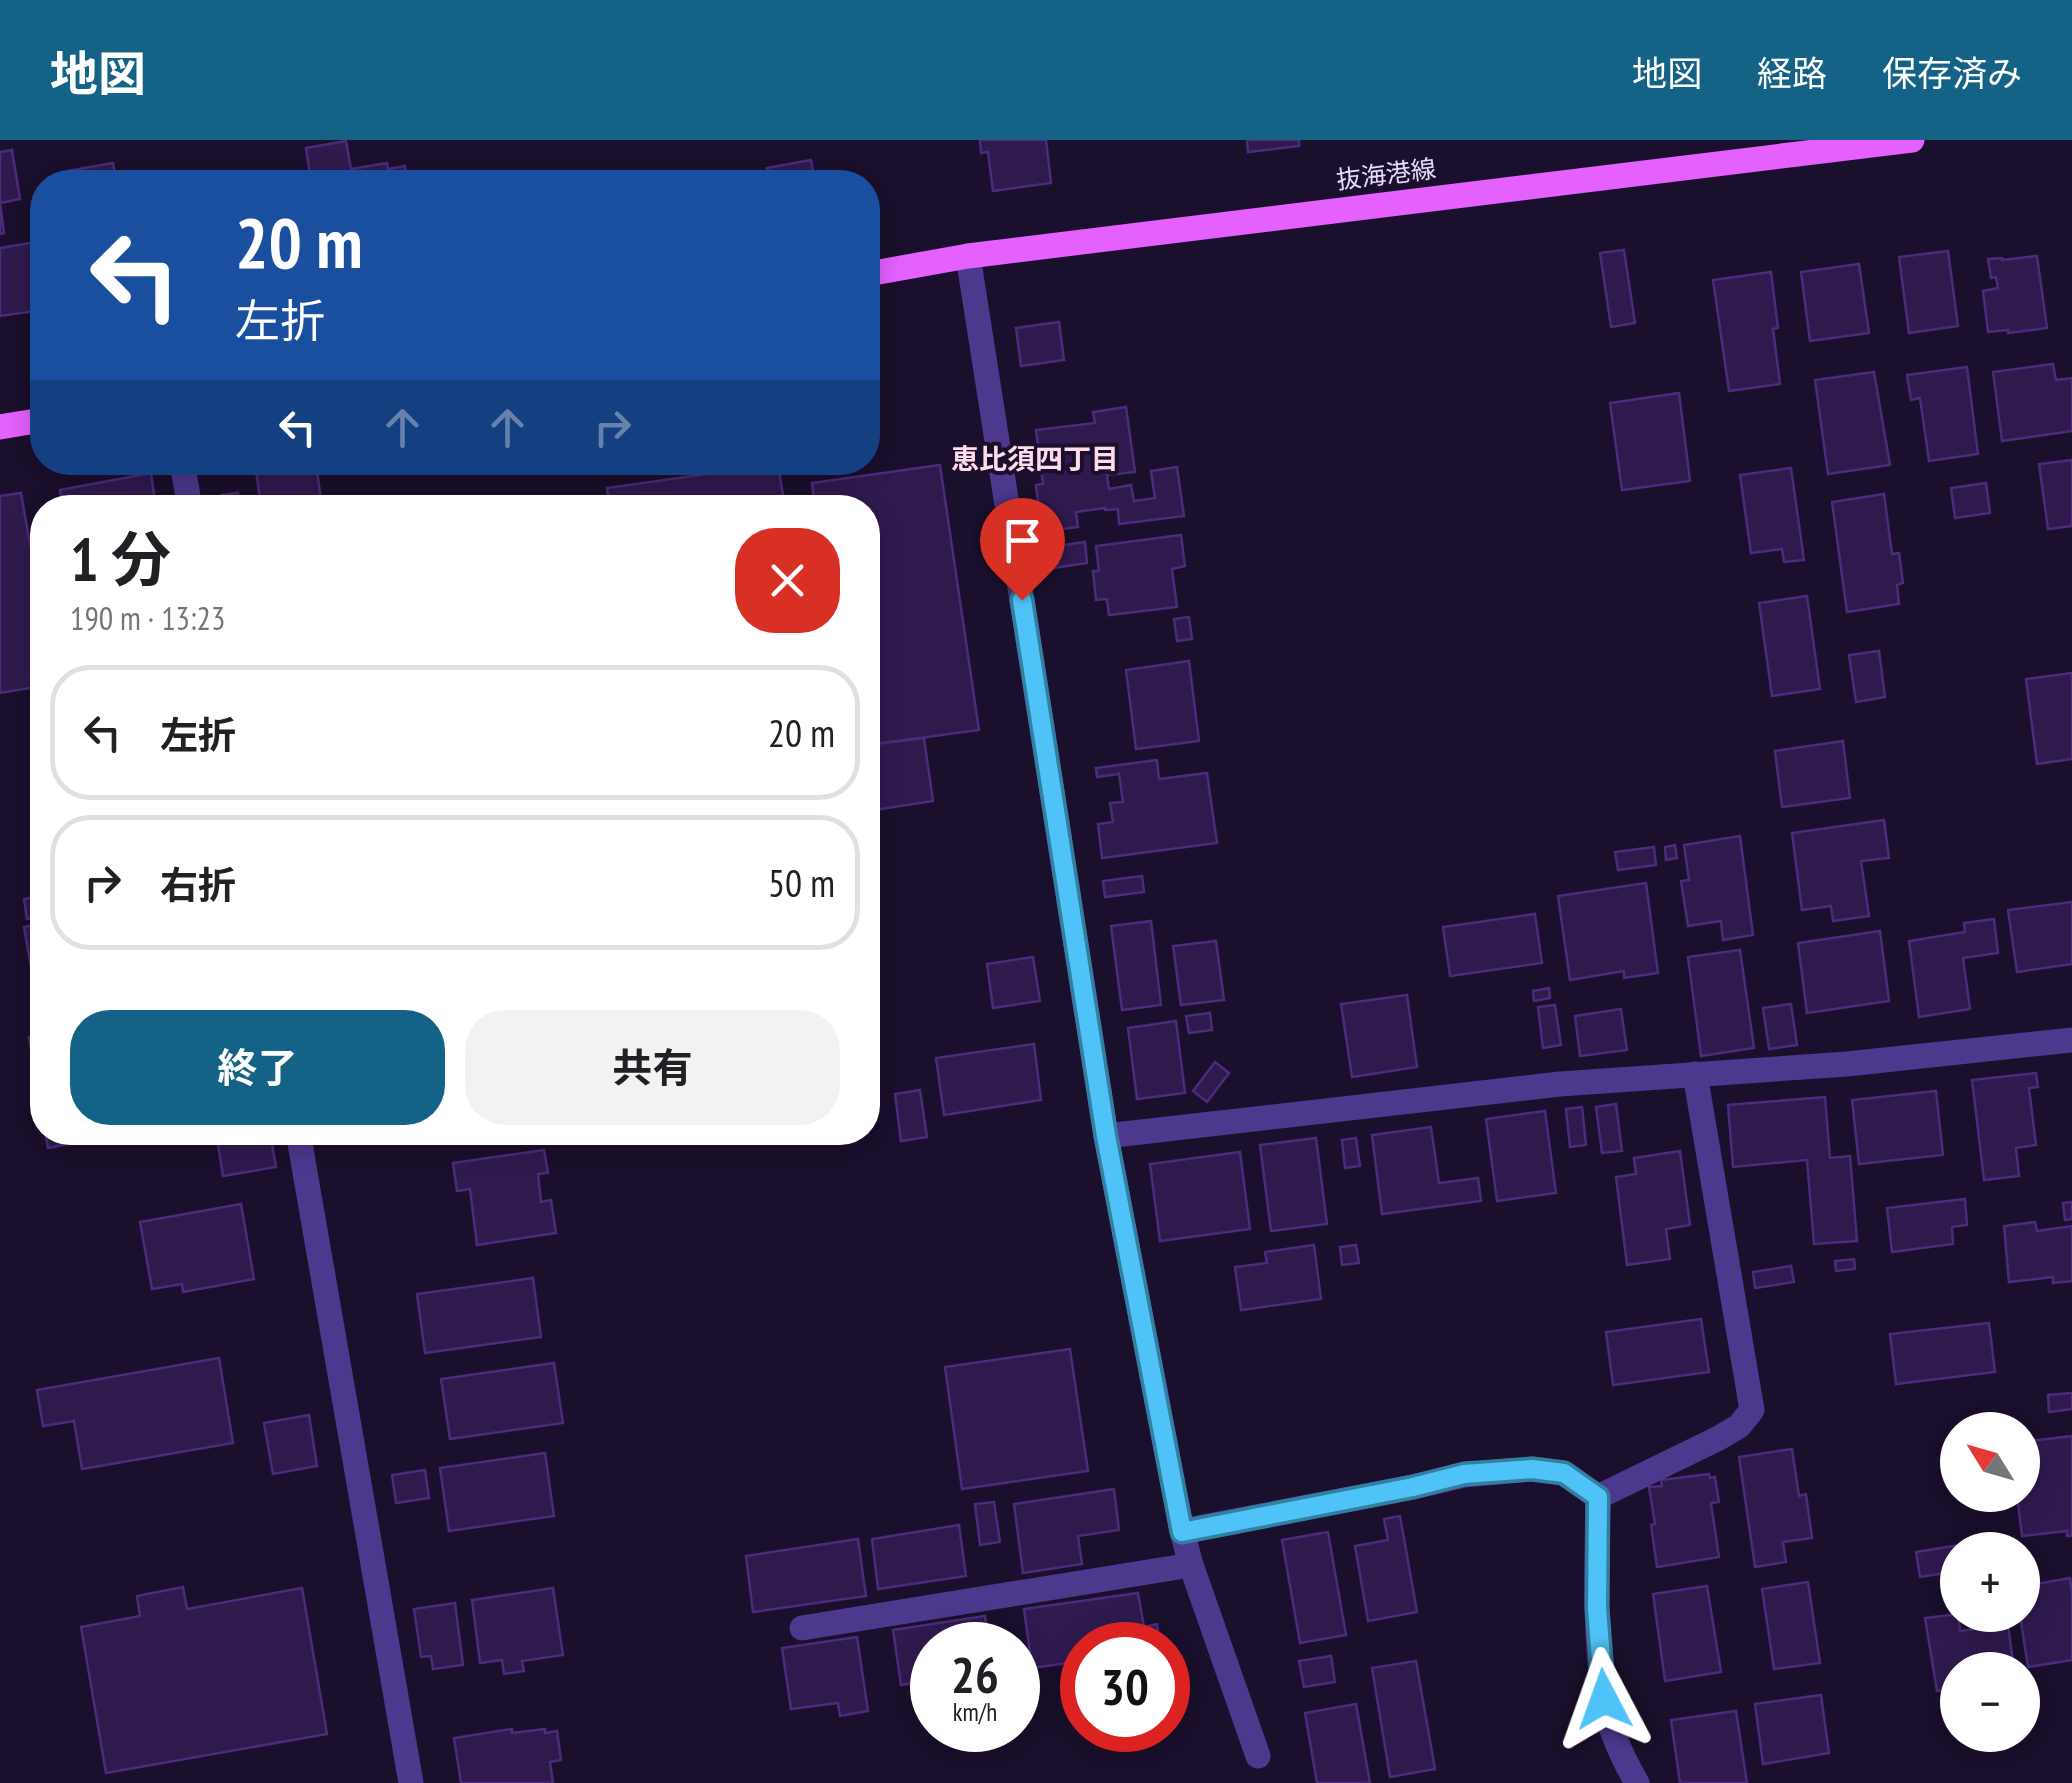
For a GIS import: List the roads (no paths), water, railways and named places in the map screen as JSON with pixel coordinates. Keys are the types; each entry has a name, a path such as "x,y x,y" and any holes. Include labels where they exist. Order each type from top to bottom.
{"main road":[{"name":"抜海港線","path":"880,272 968,256 1912,140"},
{"path":"0,428 30,422"}],"street":[{"path":"968,256 1106,1136 1182,1532 1258,1756"},
{"path":"1106,1136 1560,1084 1847,1064 2072,1040"},
{"path":"1598,1497 1720,1438 1739,1426 1752,1410 1695,1074"},
{"path":"300,1145 411,1783"},
{"path":"1182,1532 1464,1474 1532,1469 1564,1473 1598,1497"},
{"path":"1598,1497 1597,1608 1604,1699 1614,1736 1637,1783"},
{"path":"802,1628 1191,1565"}],"district":[{"name":"恵比須四丁目","path":"1035,458"}]}
